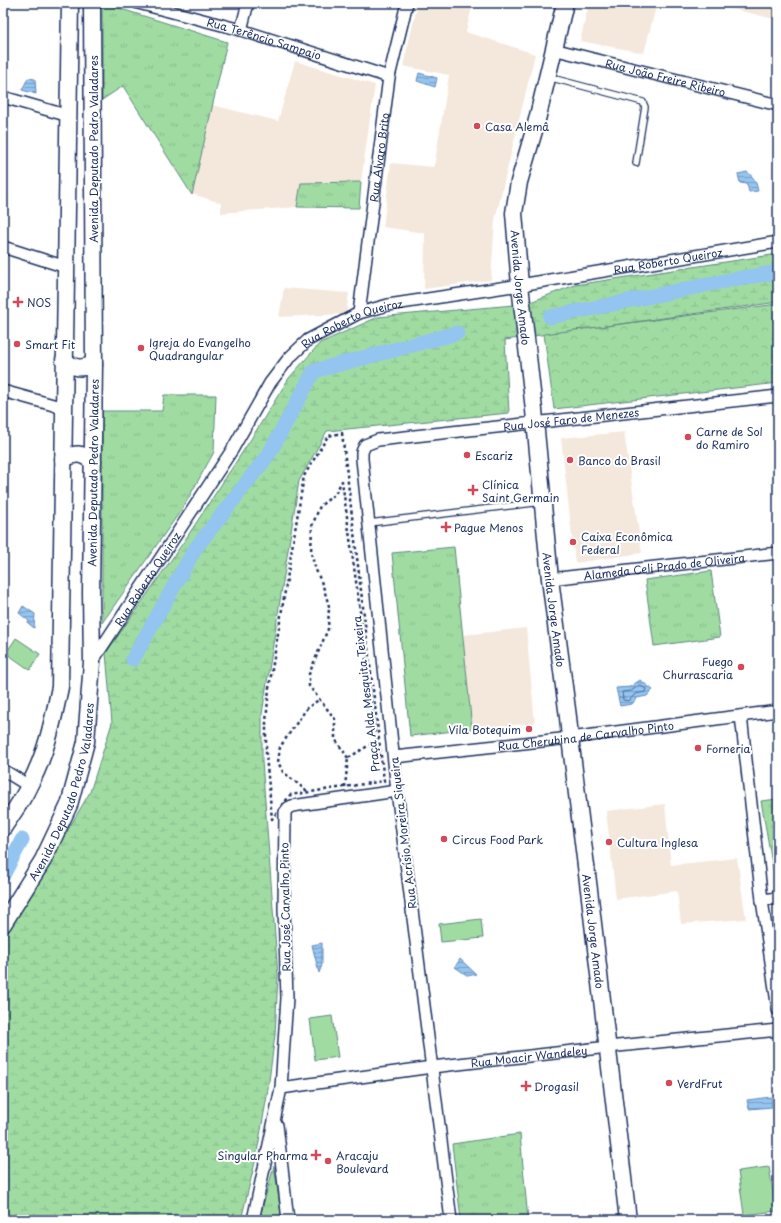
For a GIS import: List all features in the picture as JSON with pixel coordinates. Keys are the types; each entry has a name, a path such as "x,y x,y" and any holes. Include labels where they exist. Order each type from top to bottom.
{"main road":[{"path":"3,828 29,786 46,749 55,715 60,687 70,3"},
{"name":"Avenida Deputado Pedro Valadares","path":"3,924 43,860 69,805 86,742 92,662 91,593 94,365 92,3"},
{"name":"Avenida Jorge Amado","path":"564,3 536,124 520,182 514,213 550,579 628,1220"},
{"path":"64,360 70,366 77,368 94,365"},
{"path":"63,459 79,454 86,456 93,462"}],"street":[{"name":"Rua Terêncio Sampaio","path":"138,3 242,30 389,77"},
{"path":"242,30 248,3"},
{"name":"Rua Álvaro Brito","path":"359,313 389,77 407,3"},
{"name":"Rua João Freire Ribeiro","path":"553,49 778,105"},
{"path":"3,97 69,116"},
{"name":"Rua Roberto Queiroz","path":"92,662 232,450 270,383 289,358 308,340 359,313 388,304 520,285 778,242"},
{"path":"3,247 66,267"},
{"path":"3,391 64,408"},
{"name":"Rua José Faro de Menezes","path":"365,445 378,440 778,396"},
{"name":"Rua Acrísio Moreira Siqueira","path":"365,445 362,452 362,459 397,791 451,1220"},
{"name":"Alameda Celi Prado de Oliveira","path":"550,579 778,553"},
{"name":"Rua Cherubina de Carvalho Pinto","path":"394,756 570,738 778,712"},
{"path":"741,716 762,900 778,1010"},
{"path":"3,770 29,786"},
{"name":"Rua José Carvalho Pinto","path":"254,1220 281,1088 288,998 284,909 285,812 292,806 397,791"},
{"path":"762,900 778,898"},
{"name":"Rua Moacir Wandeley","path":"281,1088 432,1067 778,1030"},
{"name":"Rua José Carvalho Pinto","path":"276,1117 288,1220"}],"lane":[{"path":"547,77 642,102 645,106 636,163"},
{"path":"369,523 542,502"}],"path":[{"name":"Praça Alda Mesquita Teixeira","path":"342,433 384,781 290,795 272,819 266,755 267,708 304,476 328,436 342,433"},
{"path":"345,787 348,758 335,739 335,719 309,686 309,674 328,629 329,606 311,553 312,526 320,506 335,494 342,482 376,742 384,781"},
{"path":"309,792 283,772 278,762 280,747 308,708 320,699"},
{"path":"348,758 376,742"}],"shaded area":[{"path":"418,3 473,3 466,32 535,54 495,220 491,280 424,289 425,233 383,227 391,163 434,167 449,75 403,66"},
{"path":"589,3 657,3 644,53 580,41"},
{"path":"709,3 778,3 778,20"},
{"path":"295,61 375,85 361,182 301,183 297,207 221,213 221,203 192,194 212,105 278,121"},
{"path":"284,288 349,293 346,314 279,317"},
{"path":"624,432 642,553 575,563 561,438"},
{"path":"526,628 535,723 472,729 463,635"},
{"name":"Cultura Inglesa","path":"665,804 671,865 737,858 746,919 681,924 677,891 616,899 606,811"}],"green space":[{"path":"102,3 227,42 192,195 123,86 102,100"},
{"path":"361,182 359,208 297,207 301,183"},
{"path":"778,254 778,302 505,340 509,413 327,431 299,481 262,714 262,761 278,976 275,1035 267,1096 256,1158 241,1220 3,1220 3,941 90,792 112,723 106,653 185,540 289,378 320,343 378,317 525,304 575,285"},
{"path":"778,304 778,383 554,409 544,334"},
{"path":"164,395 216,395 214,452 184,506 102,623 102,411 162,411"},
{"path":"454,547 472,729 410,736 392,553"},
{"path":"711,571 720,637 654,646 645,580"},
{"path":"16,638 40,654 30,670 6,653"},
{"path":"778,799 778,885 776,886 761,801"},
{"path":"481,919 483,938 441,942 439,924"},
{"path":"332,1016 338,1057 315,1060 310,1019"},
{"path":"520,1134 528,1220 461,1220 452,1144"},
{"path":"274,1166 282,1220 259,1220"},
{"path":"769,1167 776,1211 744,1215 738,1171"}],"water":[{"path":"419,73 437,78 435,87 417,81"},
{"path":"28,78 35,79 36,94 22,90"},
{"path":"747,172 755,180 758,191 749,192 747,184 740,183 738,174"},
{"path":"23,606 35,614 34,628 28,623 29,621 19,613"},
{"path":"640,680 653,690 647,696 637,698 632,704 620,706 616,688 630,687"},
{"path":"322,943 322,965 319,973 312,945"},
{"path":"460,959 476,974 468,976 455,967"},
{"path":"771,1097 772,1107 749,1109 747,1100"}],"waterway":[{"path":"550,317 730,280 778,272"},
{"path":"133,659 195,549 269,454 314,371 457,333"},
{"path":"3,875 22,840"}],"place":[{"name":"Casa Alemâ","path":"477,126"},
{"name":"NOS","path":"18,302"},
{"name":"Smart Fit","path":"17,344"},
{"name":"Igreja do Evangelho Quadrangular","path":"141,348"},
{"name":"Carne de Sol do Ramiro","path":"688,437"},
{"name":"Escariz","path":"467,455"},
{"name":"Banco do Brasil","path":"570,460"},
{"name":"Clínica Saint Germain","path":"473,490"},
{"name":"Pague Menos","path":"446,527"},
{"name":"Caixa Econômica Federal","path":"573,542"},
{"name":"Fuego Churrascaria","path":"741,667"},
{"name":"Vila Botequim","path":"529,729"},
{"name":"Forneria","path":"698,748"},
{"name":"Circus Food Park","path":"444,839"},
{"name":"Cultura Inglesa","path":"609,842"},
{"name":"VerdFrut","path":"669,1083"},
{"name":"Drogasil","path":"526,1086"},
{"name":"Singular Pharma","path":"316,1155"},
{"name":"Aracaju Boulevard","path":"328,1161"}]}
